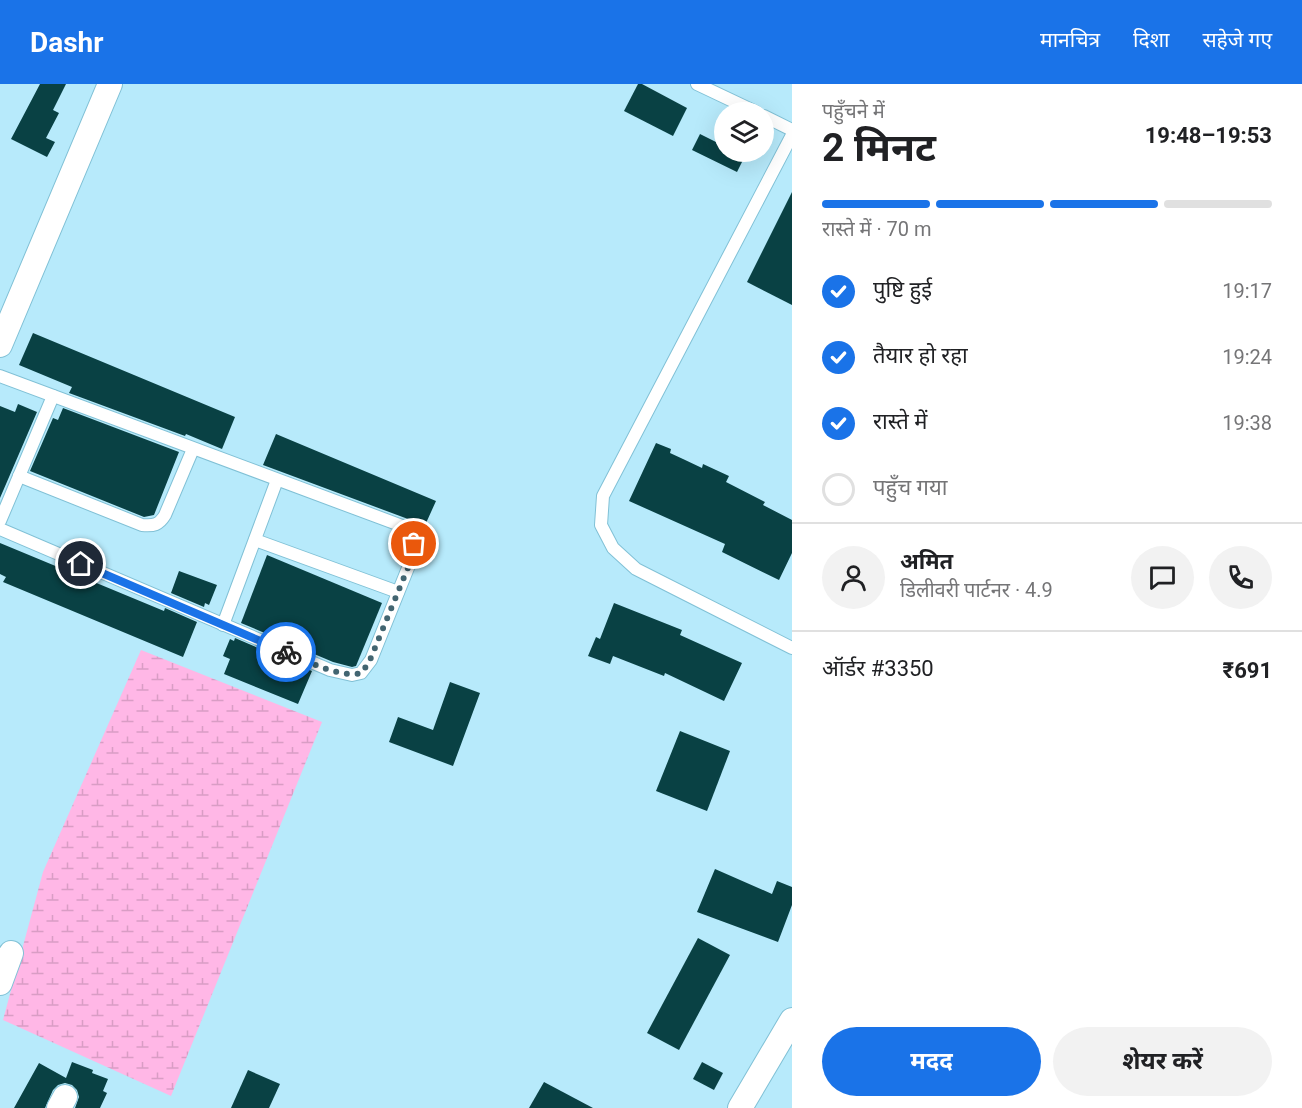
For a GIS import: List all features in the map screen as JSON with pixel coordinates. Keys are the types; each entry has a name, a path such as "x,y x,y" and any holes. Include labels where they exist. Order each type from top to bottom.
{"street":[{"path":"0,345 110,84"},
{"path":"0,983 11,953"},
{"path":"740,1108 792,1020"}],"lane":[{"path":"697,84 735,102"},
{"path":"774,121 792,130"},
{"path":"792,135 603,496 601,525 613,548 636,569 792,648"},
{"path":"0,376 405,527 411,532 414,544 412,558 370,660 362,673 352,675 330,670 0,529"},
{"path":"0,521 53,396"},
{"path":"19,476 142,525 154,526 165,515 193,448"},
{"path":"223,625 277,480"},
{"path":"255,540 398,592"}],"green space":[{"path":"141,650 322,722 171,1096 3,1020 43,872"}],"building":[{"path":"40,84 66,84 53,110 59,113 46,138 55,142 47,157 11,139"},
{"path":"638,84 687,108 673,136 624,111"},
{"path":"700,134 714,141 714,161 692,150"},
{"path":"717,162 742,162 737,172"},
{"path":"792,192 792,305 747,282"},
{"path":"33,333 235,417 222,449 69,393 72,387 19,365"},
{"path":"18,404 37,412 0,498 0,406 15,412"},
{"path":"63,408 179,452 154,515 144,517 30,471 53,418 58,420"},
{"path":"276,434 436,501 422,532 408,519 263,465"},
{"path":"656,443 671,449 670,453 702,468 703,464 729,476 726,482 765,502 763,505 792,520 792,553 779,580 722,552 725,544 629,501"},
{"path":"0,543 164,611 165,608 197,622 183,657 3,582 6,577 0,574"},
{"path":"267,555 382,603 356,666 333,662 241,623"},
{"path":"179,571 217,585 209,605 205,603 204,607 171,593"},
{"path":"614,603 682,630 680,635 742,663 724,701 665,673 664,676 613,656 610,664 588,656 596,637 600,639"},
{"path":"235,638 312,671 298,704 224,674 230,659 223,656 230,639 234,641"},
{"path":"450,682 480,693 453,766 389,742 398,717 433,730"},
{"path":"680,731 730,751 707,811 656,791"},
{"path":"715,869 772,894 777,881 792,887 792,905 778,942 697,912"},
{"path":"698,938 730,955 679,1050 647,1033"},
{"path":"72,1062 108,1079 103,1091 107,1093 100,1108 75,1108 79,1097 77,1090 65,1083 53,1090 45,1108 14,1108 39,1063 66,1078"},
{"path":"702,1062 723,1073 714,1090 693,1079"},
{"path":"248,1070 280,1084 269,1108 231,1108"},
{"path":"544,1082 593,1108 529,1108"}],"way so far":[{"path":"286,652 330,670 352,675 362,673 370,660 412,558 414,544"}],"route":[{"path":"81,564 286,652"}]}
